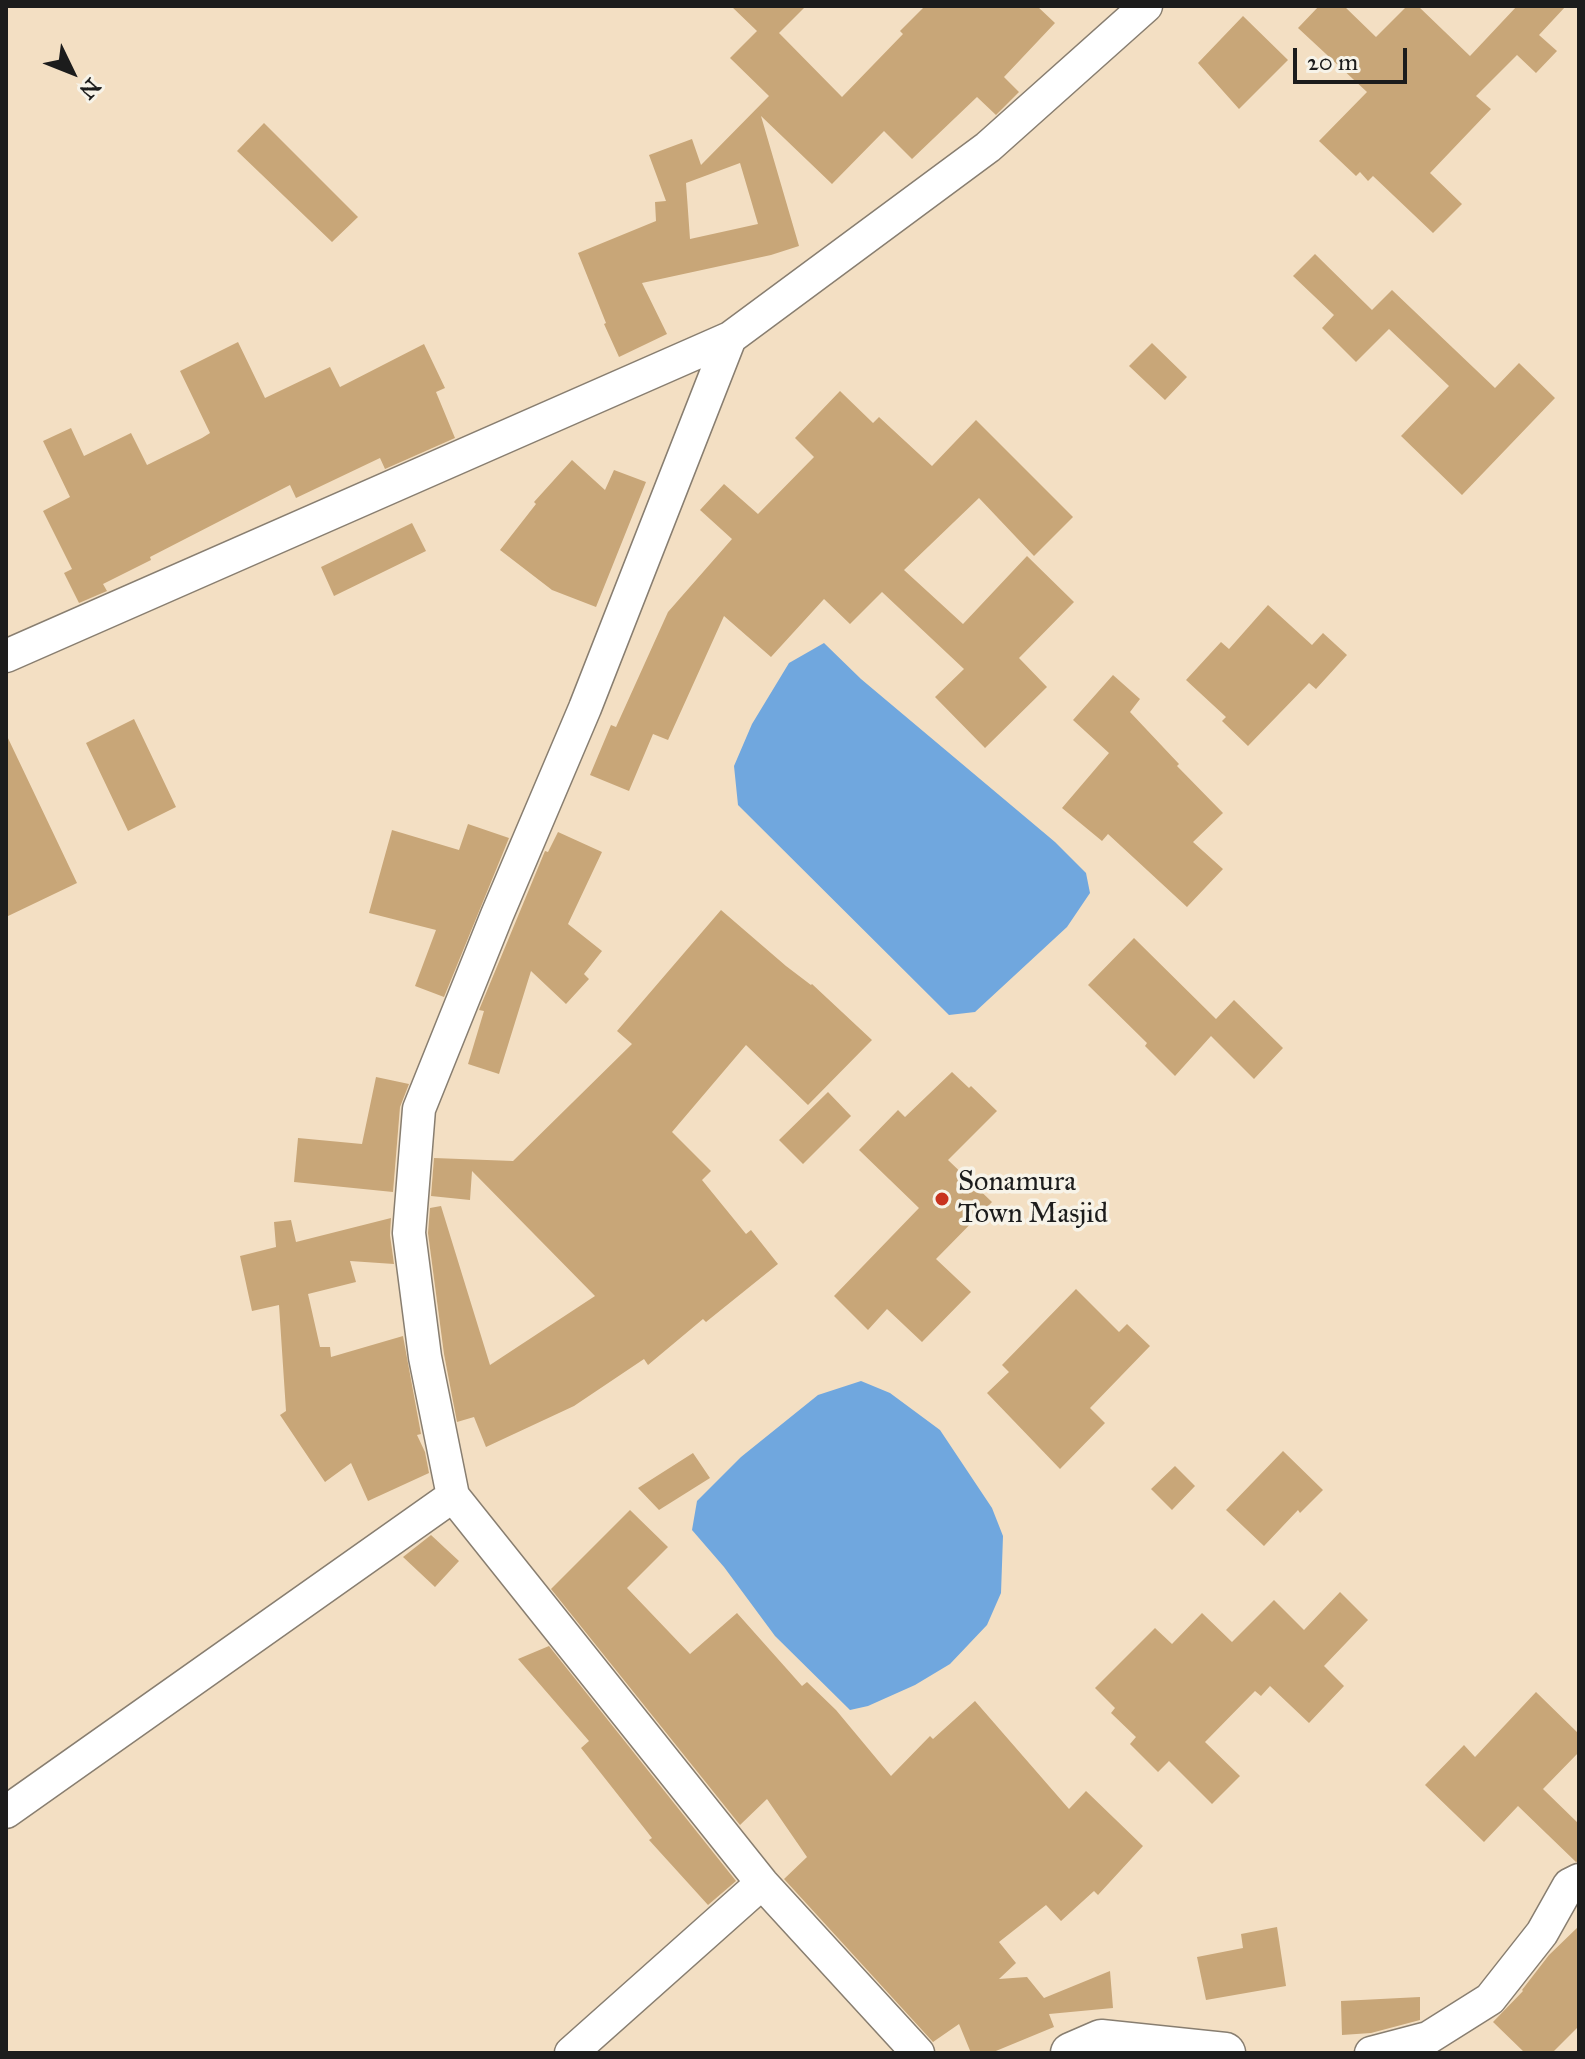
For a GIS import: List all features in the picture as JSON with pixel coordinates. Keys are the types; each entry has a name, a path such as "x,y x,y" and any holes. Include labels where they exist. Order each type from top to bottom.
{"street":[{"path":"6,656 730,338 988,147 1146,6"},
{"path":"730,338 585,708 419,1109 409,1233 425,1357 453,1496 762,1883 918,2053"},
{"path":"6,1812 453,1496"},
{"path":"571,2053 762,1883"},
{"path":"1371,2053 1428,2038 1490,1999 1576,1887"},
{"path":"1071,2053 1101,2040 1225,2053"}],"water":[{"path":"824,643 861,679 1055,842 1086,873 1090,893 1067,927 975,1012 949,1015 738,805 734,766 752,724 789,663"},
{"path":"861,1381 890,1393 940,1430 992,1508 1003,1536 1001,1593 987,1625 950,1664 915,1685 868,1706 850,1710 775,1636 692,1530 697,1501 741,1457 818,1395"}],"building":[{"path":"731,6 806,6 779,33 842,97 903,34 900,31 925,6 1037,6 1055,23 1004,77 1019,92 996,115 977,97 912,159 884,131 832,184 761,116 799,246 642,283 667,334 619,357 578,253 656,221 655,202 666,201 649,155 692,139 701,165 769,96 730,58 757,31","holes":["740,163 758,224 690,239 686,183"]},
{"path":"1319,6 1344,6 1376,37 1407,6 1418,6 1470,56 1517,6 1566,6 1539,35 1557,51 1536,73 1517,55 1476,96 1491,109 1430,173 1462,204 1433,233 1373,176 1368,181 1360,172 1356,176 1319,141 1367,92 1298,28"},
{"path":"1243,16 1288,60 1239,109 1198,63"},
{"path":"264,123 358,217 332,242 237,151"},
{"path":"1315,254 1372,310 1392,290 1495,388 1519,363 1555,398 1462,495 1401,436 1449,386 1389,329 1356,362 1322,328 1334,315 1293,276"},
{"path":"238,342 265,398 330,367 340,387 424,344 445,388 436,392 455,438 385,469 380,458 296,498 290,485 150,557 151,560 103,584 107,591 79,603 64,573 72,569 43,511 70,497 43,441 71,428 84,456 131,433 147,465 202,438 210,433 180,371"},
{"path":"1152,343 1187,377 1165,400 1129,366"},
{"path":"840,391 873,423 879,417 932,466 976,420 1073,517 1034,556 979,498 904,570 963,624 1027,556 1074,602 1019,658 1047,687 985,748 935,697 964,669 882,592 850,624 824,599 771,657 724,616 668,740 653,734 629,791 590,775 611,725 616,727 668,612 732,539 700,510 724,484 758,514 814,457 795,438"},
{"path":"572,460 605,490 614,470 646,482 596,607 552,590 500,550 536,504 534,502"},
{"path":"412,523 426,551 334,596 321,567"},
{"path":"1268,605 1312,645 1323,633 1347,655 1316,689 1309,683 1248,746 1222,721 1226,717 1186,680 1221,642 1229,649"},
{"path":"1113,675 1140,699 1130,712 1223,813 1193,842 1223,869 1187,907 1108,834 1102,841 1062,808 1109,753 1073,720"},
{"path":"134,719 176,807 128,831 86,743"},
{"path":"6,734 77,883 6,917"},
{"path":"468,824 509,838 444,997 415,986 436,930 369,913 392,830 459,850"},
{"path":"558,832 602,852 568,924 602,951 584,974 589,979 566,1004 531,971 499,1074 468,1064 484,1011 479,1010 545,851 548,852"},
{"path":"721,910 786,966 812,984 872,1040 808,1105 746,1045 672,1132 711,1171 702,1180 746,1234 751,1230 778,1264 706,1322 703,1319 648,1365 644,1359 574,1406 486,1447 474,1417 457,1422 444,1354 428,1233 430,1208 441,1206 490,1365 595,1296 472,1171 470,1200 431,1196 434,1158 513,1161 632,1044 617,1031"},
{"path":"1134,938 1216,1019 1234,1000 1283,1048 1254,1079 1211,1036 1175,1076 1145,1046 1147,1043 1088,985"},
{"path":"952,1072 997,1111 948,1160 992,1202 936,1259 971,1292 922,1342 887,1309 868,1330 834,1296 919,1208 859,1150 898,1110 905,1117"},
{"path":"376,1077 409,1084 400,1107 393,1192 294,1182 298,1138 362,1144"},
{"path":"828,1092 851,1116 803,1164 779,1140"},
{"path":"391,1218 394,1264 350,1261 356,1282 308,1294 320,1347 330,1347 331,1357 403,1336 421,1434 417,1435 425,1452 429,1473 368,1501 351,1463 325,1482 280,1415 286,1411 279,1305 252,1311 240,1256 276,1247 274,1222 291,1220 296,1242"},
{"path":"1076,1289 1119,1332 1127,1324 1150,1346 1090,1408 1105,1423 1060,1469 987,1393 1009,1372 1002,1365"},
{"path":"1283,1451 1323,1490 1300,1513 1298,1510 1264,1546 1226,1510"},
{"path":"693,1453 710,1478 659,1510 638,1488"},
{"path":"1175,1466 1195,1486 1172,1510 1151,1489"},
{"path":"630,1510 668,1547 627,1588 690,1654 737,1613 802,1686 807,1682 836,1710 891,1776 930,1736 933,1739 975,1701 1069,1809 1086,1791 1143,1846 1098,1895 1094,1891 1061,1921 1046,1905 999,1942 1016,1963 999,1979 1027,1977 1044,1998 1110,1971 1113,2008 1049,2014 1054,2027 991,2053 971,2053 959,2024 933,2042 784,1879 807,1857 767,1799 740,1825 551,1589"},
{"path":"431,1535 459,1561 435,1587 403,1557"},
{"path":"1340,1592 1368,1620 1324,1666 1344,1686 1309,1723 1270,1686 1261,1696 1255,1691 1205,1742 1240,1776 1212,1804 1169,1761 1158,1772 1130,1744 1136,1737 1111,1713 1115,1708 1095,1688 1155,1628 1172,1644 1202,1613 1232,1642 1274,1600 1304,1630"},
{"path":"549,1646 736,1881 708,1905 649,1840 652,1838 581,1748 589,1741 518,1659"},
{"path":"1536,1692 1579,1734 1579,1752 1543,1789 1579,1824 1579,1861 1576,1862 1518,1806 1484,1842 1425,1785 1464,1745 1475,1757"},
{"path":"1579,1926 1579,2026 1552,2053 1525,2053 1493,2022 1523,1991 1549,1955"},
{"path":"1277,1927 1286,1986 1206,2000 1197,1957 1243,1948 1241,1934"},
{"path":"1420,1997 1420,2020 1371,2033 1342,2035 1341,2001"}],"place":[{"name":"Sonamura Town Masjid","path":"942,1199"}]}
